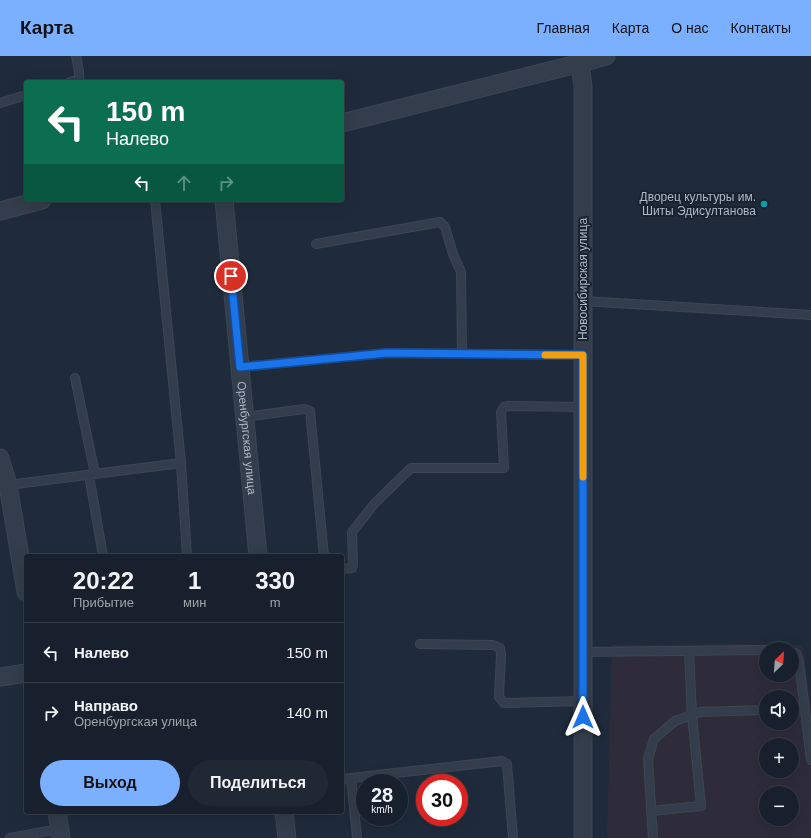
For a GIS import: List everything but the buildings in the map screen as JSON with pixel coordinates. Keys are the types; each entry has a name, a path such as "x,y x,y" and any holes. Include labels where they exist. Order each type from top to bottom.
{"street":[{"path":"344,122 580,60 606,56"},
{"name":"Новосибирская улица","path":"580,60 583,86 583,838"},
{"path":"0,211 34,202"},
{"name":"Оренбургская улица","path":"224,202 258,554"},
{"path":"0,458 8,485 24,580"},
{"path":"0,677 24,673"},
{"path":"57,814 60,834"},
{"path":"284,814 287,838"}],"lane":[{"path":"76,56 80,71 80,79 77,80"},
{"path":"0,103 24,96"},
{"path":"155,202 181,463 187,554"},
{"path":"316,244 440,222 445,227 453,254 461,272 462,354"},
{"path":"583,301 811,315"},
{"path":"240,367 387,353 583,355"},
{"path":"75,378 92,475 103,554"},
{"path":"344,569 352,568 353,565 352,532 375,503 410,468 504,468 501,412 504,408 509,406 583,407"},
{"path":"245,417 304,409 310,411 324,554"},
{"path":"8,485 181,463"},
{"path":"420,644 493,645 500,648 499,697 504,703 583,702"},
{"path":"583,652 759,650"},
{"path":"651,811 701,806 692,715 690,652"},
{"path":"799,662 811,760"},
{"path":"653,838 648,759 654,739 675,721 700,712 759,710"},
{"path":"799,710 805,710"},
{"path":"344,779 502,761 507,764 513,838"},
{"path":"351,778 356,838"},
{"path":"10,838 60,834"}],"shaded area":[{"path":"759,644 759,682 799,682 799,645 803,645 811,709 811,838 607,838 612,645"}],"slow traffic":[{"path":"545,355 583,355 583,477"}],"place":[{"name":"Дворец культуры им. Шиты Эдисултанова","path":"764,204"}],"route":[{"path":"231,276 240,367 387,353 583,355 583,717"}]}
